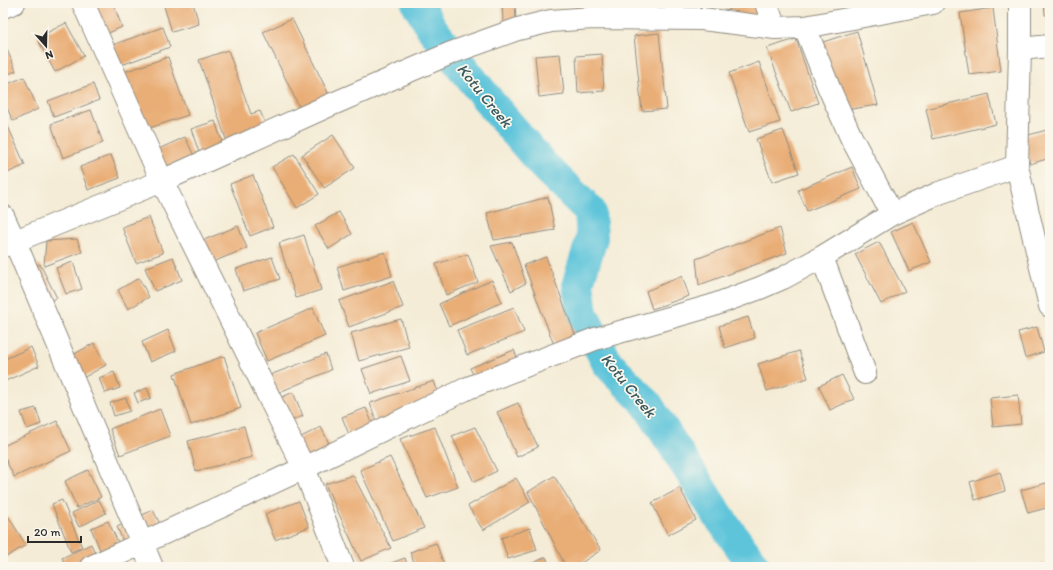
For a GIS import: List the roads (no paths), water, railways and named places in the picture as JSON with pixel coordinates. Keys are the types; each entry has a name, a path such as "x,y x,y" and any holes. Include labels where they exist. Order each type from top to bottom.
{"street":[{"path":"3,7 14,3"},
{"path":"83,3 162,181 304,468 344,567"},
{"path":"766,3 775,28"},
{"path":"9,244 162,181 328,106 451,53 524,28 551,21 592,18 702,19 775,28 805,27 933,3"},
{"path":"1020,3 1017,166 1043,245 1050,306"},
{"path":"805,27 829,88 851,137 892,214"},
{"path":"1020,50 1050,46"},
{"path":"91,567 304,468 468,388 595,340 711,306 760,288 783,278 822,257 892,214 939,193 1017,166"},
{"path":"3,216 9,244 152,567"},
{"path":"822,257 865,373"}],"waterway":[{"name":"Kotu Creek","path":"417,3 432,29 492,105 544,166 590,211 592,238 578,283 582,314 608,364 647,404 717,514 755,567"}]}
